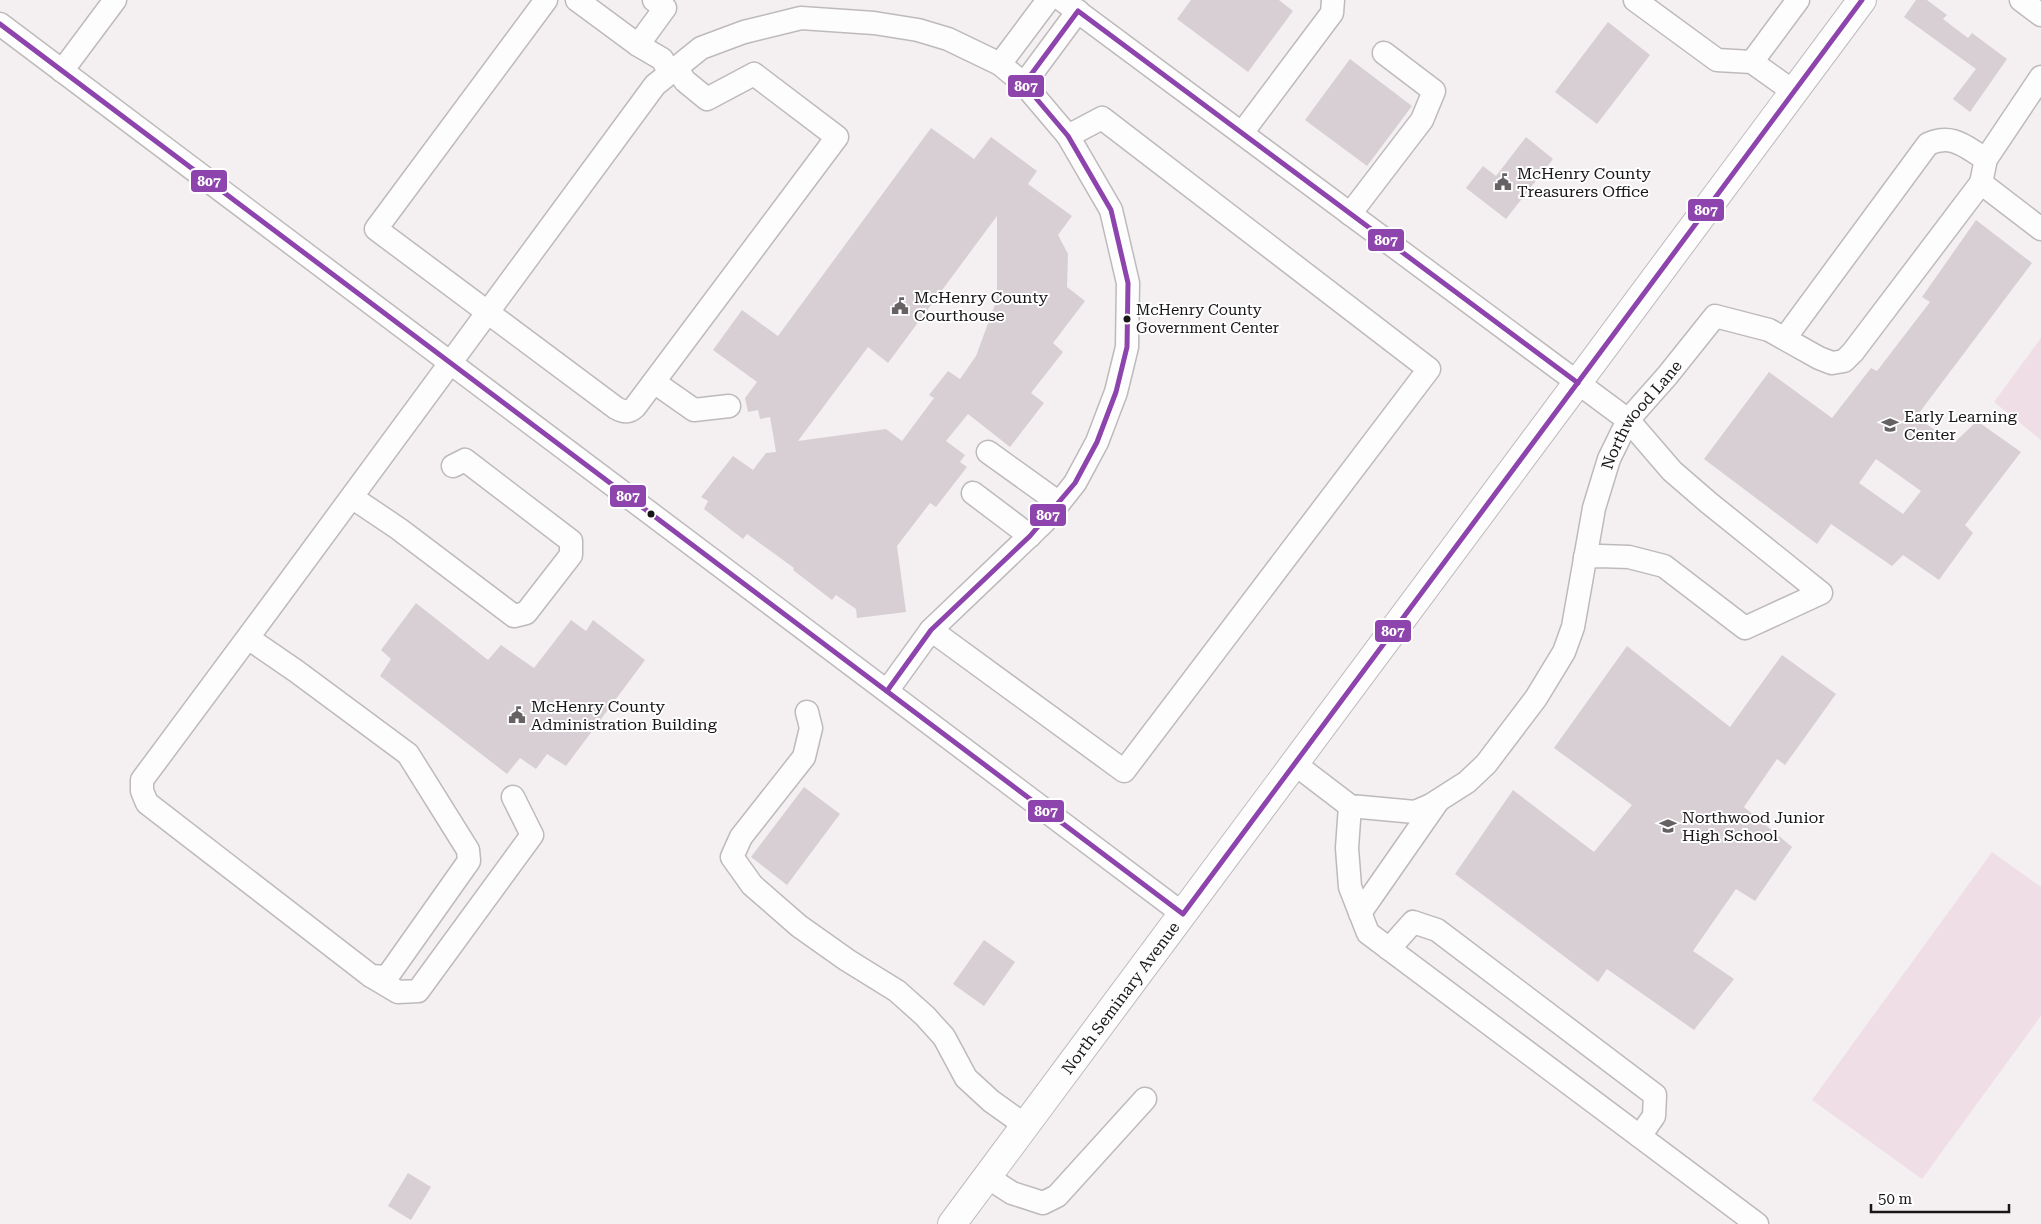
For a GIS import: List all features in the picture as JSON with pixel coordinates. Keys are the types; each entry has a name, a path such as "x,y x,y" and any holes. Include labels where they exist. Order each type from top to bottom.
{"main road":[{"name":"North Seminary Avenue","path":"952,1224 1862,0"}],"street":[{"path":"62,71 116,0"},
{"path":"546,0 376,229 621,410 632,410 837,137 754,74 707,100 662,59 638,45 577,0"},
{"path":"638,45 666,8 654,0"},
{"path":"1000,64 1048,0"},
{"path":"1242,133 1332,13 1333,0"},
{"path":"1635,0 1717,60 1752,62 1794,92"},
{"path":"1752,62 1798,0"},
{"path":"2021,0 2041,15"},
{"path":"1024,84 1070,6 1628,420 1672,471 1709,504 1821,592 1745,628 1664,566 1629,557 1585,557"},
{"path":"513,798 532,835 418,991 398,992 371,976 147,803 142,791 142,780 452,364 655,84 701,48 744,32 802,18 874,23 918,30 948,39 1000,64 1024,84 1068,136 1111,210 1128,284 1127,347 1116,392 1097,442 1074,483 1030,536 931,630 887,691"},
{"path":"0,24 1183,914"},
{"path":"1350,214 1422,120 1434,91 1384,53"},
{"name":"Northwood Lane","path":"1350,806 1415,812 1438,801 1466,782 1486,764 1536,698 1564,652 1573,627 1594,508 1609,459 1628,420 1716,316 1769,330 1819,358 1832,363 1844,361 1853,352 1981,183 1986,159 2041,78"},
{"path":"931,630 1124,771 1429,369 1102,118 1068,136"},
{"path":"1785,338 1928,144 1939,139 1951,139 1986,159"},
{"path":"1981,183 2041,229"},
{"path":"654,382 694,410 729,406"},
{"path":"988,452 1059,503"},
{"path":"353,498 399,529 514,616 526,613 571,555 571,542 465,460 453,466"},
{"path":"973,493 1030,536"},
{"path":"248,638 408,754 468,850 469,861 387,976 371,976"},
{"path":"807,712 811,728 804,757 741,838 732,857 752,885 799,926 847,960 897,991 925,1016 944,1037 966,1078 991,1101 1026,1126"},
{"path":"1295,764 1350,806 1347,848 1350,887 1368,933 1756,1224"},
{"path":"1360,913 1438,801"},
{"path":"1389,949 1413,922 1437,930 1655,1095 1654,1116 1640,1136"},
{"path":"987,1177 1012,1193 1043,1203 1057,1196 1145,1099"}],"shaded area":[{"path":"2041,338 2041,440 1994,402"},
{"path":"1992,852 2041,887 2041,1016 1922,1179 1812,1100"}],"building":[{"path":"1191,0 1279,0 1293,11 1248,72 1177,19"},
{"path":"1916,0 1927,0 1947,15 1943,19 1968,38 1972,33 2007,59 1970,112 1953,99 1976,69 1904,17"},
{"path":"1608,22 1650,55 1597,124 1555,92"},
{"path":"1350,59 1412,106 1367,166 1305,120"},
{"path":"931,128 974,159 991,137 1037,171 1028,184 1072,216 1058,235 1068,254 1067,287 1085,301 1053,343 1063,352 1031,393 1044,403 1010,447 968,414 946,441 965,455 960,462 967,467 936,507 930,503 897,546 906,612 857,618 856,609 836,595 832,600 793,570 794,568 747,534 743,539 704,509 708,501 701,497 733,456 753,470 766,453 776,452 770,417 760,419 758,410 748,412 745,398 757,382 713,350 742,310 778,336","holes":["997,216 997,299 976,356 960,379 948,371 929,395 934,398 902,441 886,429 798,441 868,347 888,363"]},
{"name":"McHenry County Treasurers Office","path":"1526,137 1553,159 1506,219 1466,188 1483,166 1496,176"},
{"path":"1976,220 2032,263 1916,417 1954,443 1977,421 2021,452 1965,525 1973,533 1939,580 1903,555 1892,566 1831,524 1817,544 1704,459 1769,372 1832,418 1871,368 1877,371 1930,302 1922,297","holes":["1876,459 1921,491 1903,514 1859,483"]},
{"name":"McHenry County Administration Building","path":"416,603 488,660 501,645 534,668 571,620 586,631 593,620 645,660 566,766 547,754 536,769 520,758 507,774 380,676 391,659 381,650"},
{"name":"Northwood Junior High School","path":"1627,646 1730,727 1782,655 1836,694 1785,765 1777,759 1744,807 1792,847 1755,901 1736,889 1693,951 1734,979 1694,1030 1607,969 1598,982 1455,874 1513,790 1594,852 1632,805 1554,748"},
{"path":"804,787 840,814 787,885 751,857"},
{"path":"984,940 1015,962 984,1006 953,984"},
{"path":"408,1173 431,1187 411,1220 388,1206"}],"transit line":[{"name":"807","path":"0,24 1183,914 1862,0"},
{"name":"807","path":"887,691 931,630 1030,536 1075,483 1097,442 1116,392 1127,347 1128,283 1111,210 1068,136 1024,84 1078,11 1578,383"}],"place":[{"name":"McHenry County Treasurers Office","path":"1503,182"},
{"name":"McHenry County Courthouse","path":"900,306"},
{"name":"McHenry County Government Center","path":"1127,319"},
{"name":"Early Learning Center","path":"1890,425"},
{"name":"McHenry County Administration Building","path":"517,715"},
{"name":"Northwood Junior High School","path":"1668,826"}]}
